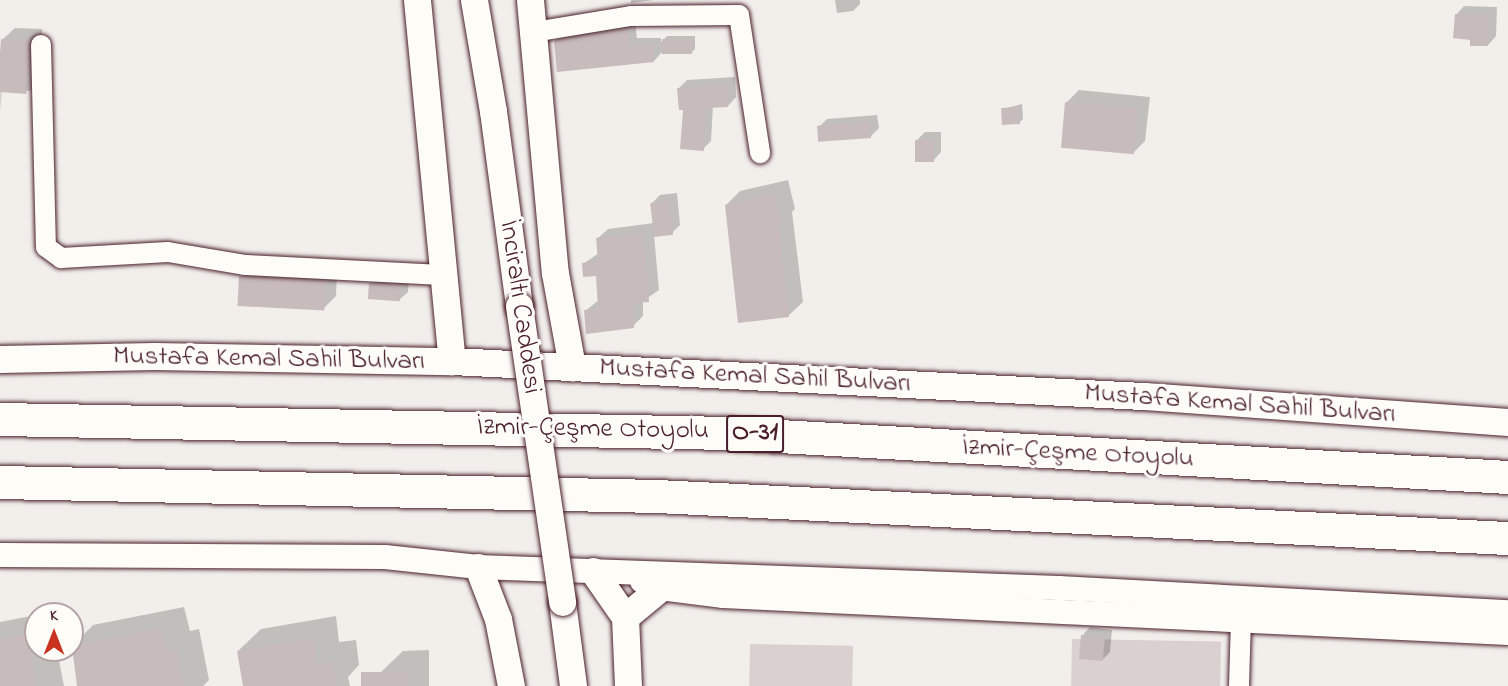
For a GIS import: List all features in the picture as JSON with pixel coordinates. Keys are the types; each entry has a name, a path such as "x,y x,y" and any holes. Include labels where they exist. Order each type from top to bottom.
{"highway":[{"name":"İzmir-Çeşme Otoyolu","path":"0,419 726,433 1508,477"},
{"path":"0,482 657,496 1508,538"}],"main road":[{"path":"417,0 452,361"},
{"name":"İnciraltı Caddesi","path":"474,0 494,111 573,686"},
{"path":"530,0 555,273 572,366"},
{"name":"Mustafa Kemal Sahil Bulvarı","path":"0,359 154,356 452,361 572,366 1144,396 1508,422"},
{"path":"478,567 498,619 511,686"},
{"path":"605,571 626,618 628,686"},
{"path":"626,618 660,588"}],"street":[{"path":"534,32 631,16 738,15 760,153"},
{"path":"41,45 46,247 61,258 168,252 246,265 442,275"},
{"path":"0,555 385,557 478,567 1059,588 1508,612"},
{"path":"605,571 660,588 723,596 1508,633"},
{"path":"1239,686 1241,620"}],"shaded area":[{"path":"1072,639 1221,642 1220,686 1071,686"},
{"path":"750,644 853,646 852,686 749,686"}],"building":[{"path":"1455,14 1489,15 1488,46 1470,46 1470,40 1453,38"},
{"path":"627,29 629,46 654,45 654,62 557,72 554,41"},
{"path":"1,39 30,41 26,94 0,92"},
{"path":"662,39 692,39 692,54 662,54"},
{"path":"727,85 728,107 706,108 704,151 680,149 683,110 679,110 677,88"},
{"path":"1065,102 1138,108 1134,154 1061,148"},
{"path":"1019,107 1020,124 1002,125 1001,108"},
{"path":"870,122 871,138 818,142 817,126"},
{"path":"915,140 934,140 934,162 915,162"},
{"path":"774,193 782,224 779,225 789,317 738,323 725,205"},
{"path":"669,201 673,235 654,237 650,203"},
{"path":"644,233 649,302 633,303 634,328 586,334 584,310 598,309 596,276 583,277 582,263 598,261 596,238"},
{"path":"239,276 326,281 324,311 237,306"},
{"path":"369,283 401,285 400,301 368,299"},
{"path":"161,628 168,653 177,650 184,686 77,686 74,662 84,662 84,644"},
{"path":"24,635 24,662 32,662 37,686 0,686 0,639"},
{"path":"1081,635 1105,637 1103,661 1079,659"},
{"path":"314,638 317,664 334,662 337,686 243,686 237,651"},
{"path":"361,672 407,672 407,686 361,686"}]}
